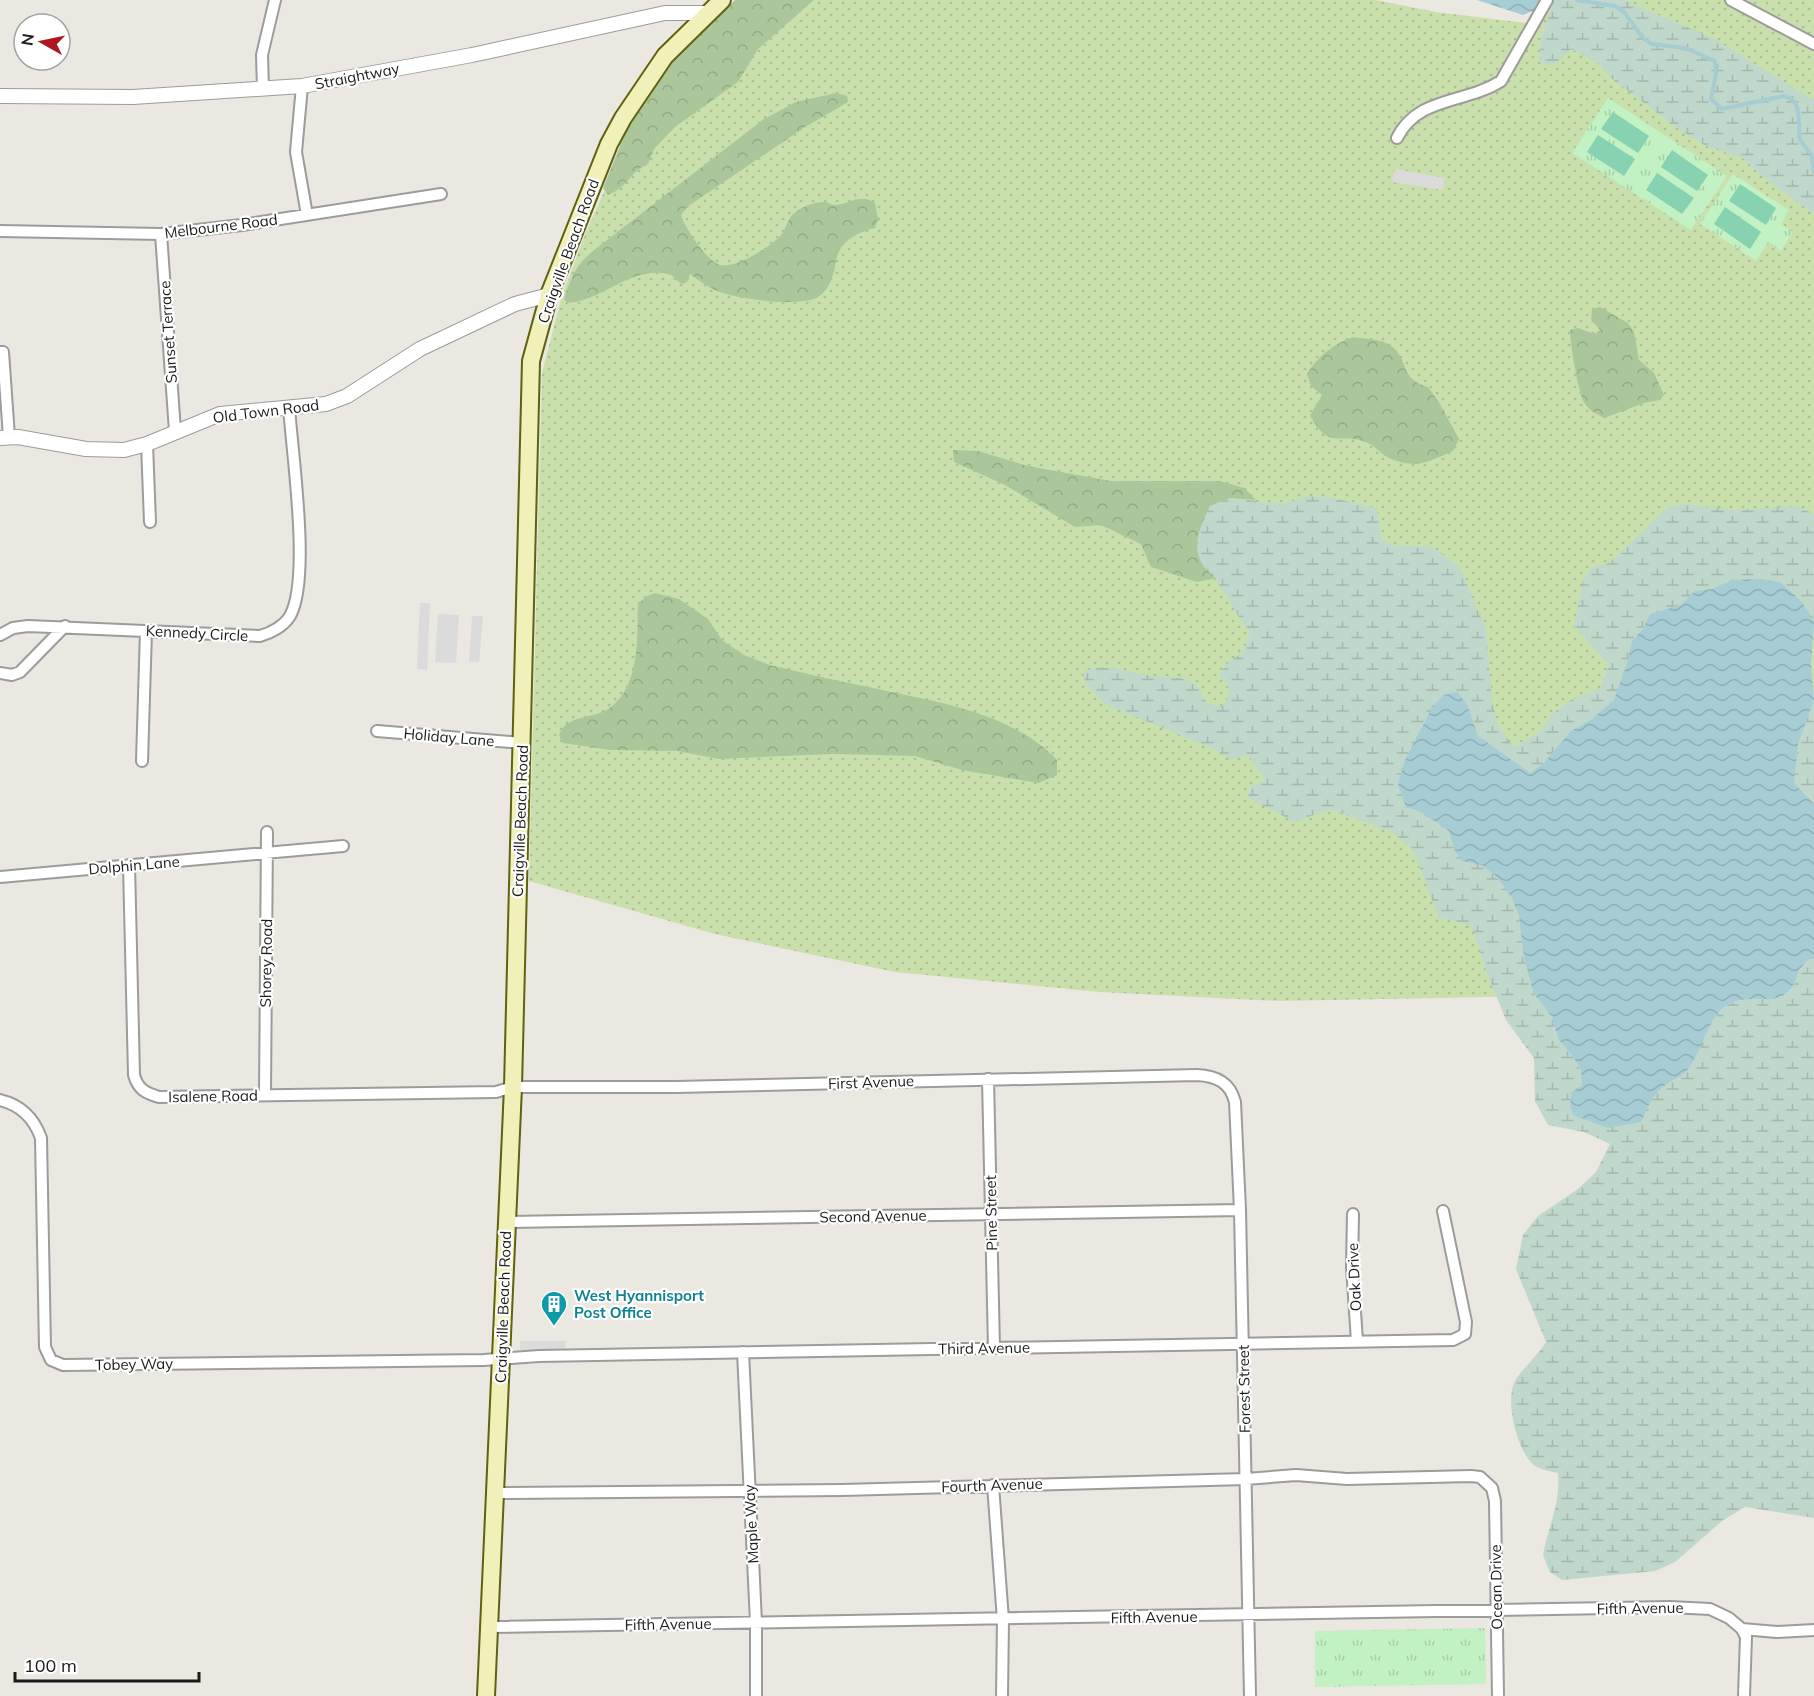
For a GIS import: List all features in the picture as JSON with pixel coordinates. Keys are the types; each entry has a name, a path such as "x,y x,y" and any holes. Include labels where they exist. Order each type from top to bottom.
{"main road":[{"name":"Craigville Beach Road","path":"486,1696 513,1087 531,361 549,295 601,162 623,118 665,56 722,0"}],"street":[{"path":"263,89 262,55 275,0"},
{"path":"1397,138 1404,125 1418,112 1501,81 1547,0"},
{"path":"1731,0 1814,44"},
{"name":"Straightway","path":"0,96 133,97 302,86 472,55 665,13 708,13"},
{"path":"302,86 296,152 307,215"},
{"name":"Melbourne Road","path":"0,231 161,234 307,215 441,194"},
{"name":"Sunset Terrace","path":"161,234 175,431"},
{"name":"Old Town Road","path":"4,437 114,451 147,444 219,414 326,404 347,396 420,349 515,304 549,295"},
{"path":"1,352 4,437"},
{"name":"Kennedy Circle","path":"0,635 24,626 260,636 270,633 290,616 297,594 300,566 289,407"},
{"path":"147,444 150,522"},
{"path":"0,673 12,675 20,672 65,626"},
{"path":"142,761 146,631"},
{"name":"Holiday Lane","path":"377,731 522,742"},
{"name":"Shorey Road","path":"265,1095 267,832"},
{"name":"Dolphin Lane","path":"0,877 343,846"},
{"name":"Isalene Road","path":"129,865 131,1020 137,1085 148,1094 159,1097 496,1092 513,1087"},
{"name":"First Avenue","path":"513,1087 676,1087 1197,1075 1217,1078 1227,1084"},
{"name":"Pine Street","path":"988,1079 994,1348"},
{"name":"Forest Street","path":"1227,1084 1235,1101 1240,1210 1250,1696"},
{"name":"Tobey Way","path":"0,1100 10,1102 26,1113 41,1138 45,1347 48,1357 54,1362 67,1365 484,1360 501,1357"},
{"name":"Second Avenue","path":"506,1222 1240,1210"},
{"name":"Third Avenue","path":"501,1357 1453,1340 1465,1334 1466,1317 1443,1211"},
{"name":"Oak Drive","path":"1353,1214 1352,1267 1358,1341"},
{"name":"Maple Way","path":"743,1352 756,1622 756,1696"},
{"name":"Fourth Avenue","path":"495,1493 749,1491 1246,1479 1296,1475 1347,1479 1460,1475 1480,1477 1485,1481"},
{"name":"Ocean Drive","path":"1485,1481 1492,1488 1495,1502 1498,1696"},
{"path":"993,1485 1003,1620 1002,1696"},
{"name":"Fifth Avenue","path":"489,1627 1694,1608 1721,1613 1742,1629 1777,1632 1814,1630"},
{"path":"1742,1629 1746,1637 1744,1696"}],"green space":[{"path":"735,0 814,0 758,49 738,82 675,127 654,149 648,164 638,170 615,192 608,195 603,188 628,126 671,64"},
{"path":"744,0 1376,0 1436,12 1527,23 1543,0 1814,0 1814,809 1536,996 1279,1001 1099,992 895,972 715,934 529,881 542,373 562,295 586,232 636,120"},
{"path":"1554,0 1623,0 1713,38 1814,100 1814,214 1759,174 1744,159 1706,146 1680,130 1612,79 1600,64 1571,49 1555,64 1546,65 1539,60 1542,36"},
{"path":"836,93 847,96 848,102 805,127 687,207 681,215 691,235 709,257 720,265 727,265 752,256 769,245 781,235 792,215 799,209 817,202 835,205 860,199 870,200 875,203 878,219 875,228 858,234 840,249 833,277 821,295 813,299 786,302 754,299 717,291 690,274 688,281 683,284 670,275 654,273 629,279 593,296 567,303 564,299 576,270 598,247 764,119 796,102"},
{"path":"1608,98 1727,176 1691,230 1572,153"},
{"path":"1613,112 1649,136 1638,153 1601,129"},
{"path":"1598,135 1635,159 1624,176 1587,152"},
{"path":"1672,150 1708,175 1697,191 1661,167"},
{"path":"1657,173 1694,198 1682,214 1646,190"},
{"path":"1733,174 1789,210 1781,224 1793,232 1781,251 1768,242 1756,261 1700,224"},
{"path":"1740,184 1776,208 1766,225 1729,201"},
{"path":"1725,207 1761,232 1750,249 1714,224"},
{"path":"1600,307 1628,323 1634,332 1639,360 1654,373 1664,395 1660,400 1644,403 1604,418 1589,409 1582,398 1570,330 1578,328 1595,334 1600,330 1591,319 1592,309"},
{"path":"1353,337 1390,345 1400,357 1412,379 1428,387 1459,439 1453,451 1429,461 1406,463 1387,457 1368,443 1324,434 1310,416 1322,395 1311,386 1307,374 1327,351"},
{"path":"953,450 978,451 1028,466 1111,481 1220,481 1244,488 1256,500 1230,498 1203,566 1216,578 1197,582 1151,567 1141,544 1101,525 1075,527 1005,485 954,462"},
{"path":"1309,496 1332,498 1377,508 1382,540 1393,545 1433,547 1460,567 1486,630 1492,700 1498,725 1513,747 1540,732 1551,715 1569,701 1600,688 1609,665 1574,626 1583,580 1592,567 1609,563 1669,506 1688,504 1732,510 1799,506 1814,515 1814,621 1801,601 1732,580 1712,589 1695,591 1681,605 1650,614 1643,629 1632,641 1614,700 1592,719 1571,731 1544,763 1530,773 1478,736 1474,721 1433,706 1424,725 1406,807 1421,812 1449,831 1455,851 1462,861 1482,865 1497,877 1512,898 1519,916 1524,958 1534,994 1552,1017 1558,1039 1574,1058 1581,1071 1582,1085 1640,1122 1659,1091 1689,1068 1712,1022 1723,1008 1741,1000 1768,999 1784,995 1794,985 1801,968 1810,959 1814,959 1814,1518 1745,1507 1722,1521 1675,1562 1655,1571 1562,1580 1550,1572 1543,1555 1558,1495 1558,1473 1537,1467 1529,1460 1523,1451 1515,1428 1511,1403 1514,1383 1546,1342 1516,1269 1523,1235 1538,1216 1578,1189 1596,1172 1610,1144 1584,1132 1548,1125 1535,1101 1534,1058 1506,1020 1486,971 1474,932 1469,925 1439,918 1413,850 1392,832 1330,809 1295,822 1248,798 1250,787 1265,780 1248,755 1231,759 1218,751 1103,703 1085,682 1083,672 1099,668 1180,678 1195,684 1208,704 1223,706 1229,695 1228,684 1219,677 1225,665 1243,652 1250,632 1199,557 1197,542 1203,520 1210,506 1230,498 1283,504"},
{"path":"655,593 679,599 708,619 722,640 744,655 770,665 946,704 996,720 1039,744 1057,760 1057,775 1038,783 962,770 915,756 833,754 719,759 677,751 610,750 563,743 559,735 568,723 604,711 620,698 627,686 635,660 638,605 645,597"},
{"path":"1814,700 1814,804 1794,783 1794,772 1797,751"},
{"path":"1485,1628 1486,1684 1315,1687 1315,1631"}],"shaded area":[{"path":"1395,169 1445,178 1443,190 1392,182"},
{"path":"420,603 430,603 427,670 417,669"},
{"path":"438,614 459,615 456,663 435,662"},
{"path":"472,616 483,616 479,662 469,662"},
{"path":"520,1341 566,1341 565,1350 520,1350"}],"water":[{"path":"1477,0 1540,0 1535,10 1523,15"},
{"path":"1758,579 1780,582 1801,601 1814,621 1811,665 1814,700 1798,744 1794,783 1814,804 1814,959 1810,959 1801,968 1794,985 1784,995 1776,998 1740,1000 1723,1008 1712,1022 1689,1068 1656,1094 1641,1122 1608,1128 1573,1115 1570,1105 1572,1092 1582,1085 1581,1071 1574,1058 1558,1039 1552,1017 1534,994 1524,958 1519,916 1512,898 1497,877 1482,865 1462,861 1455,851 1449,831 1421,812 1406,807 1398,784 1405,760 1433,706 1444,695 1457,692 1467,704 1478,736 1530,773 1544,763 1571,731 1592,719 1614,700 1632,641 1643,629 1650,614 1681,605 1695,591 1712,589 1732,580"}],"waterway":[{"path":"1577,0 1615,6 1623,11 1644,39 1652,44 1685,48 1715,61 1716,74 1711,99 1722,109 1784,96 1790,98 1795,102 1797,108 1800,140 1811,154 1814,172"}],"place":[{"name":"West Hyannisport Post Office","path":"554,1327"}]}
